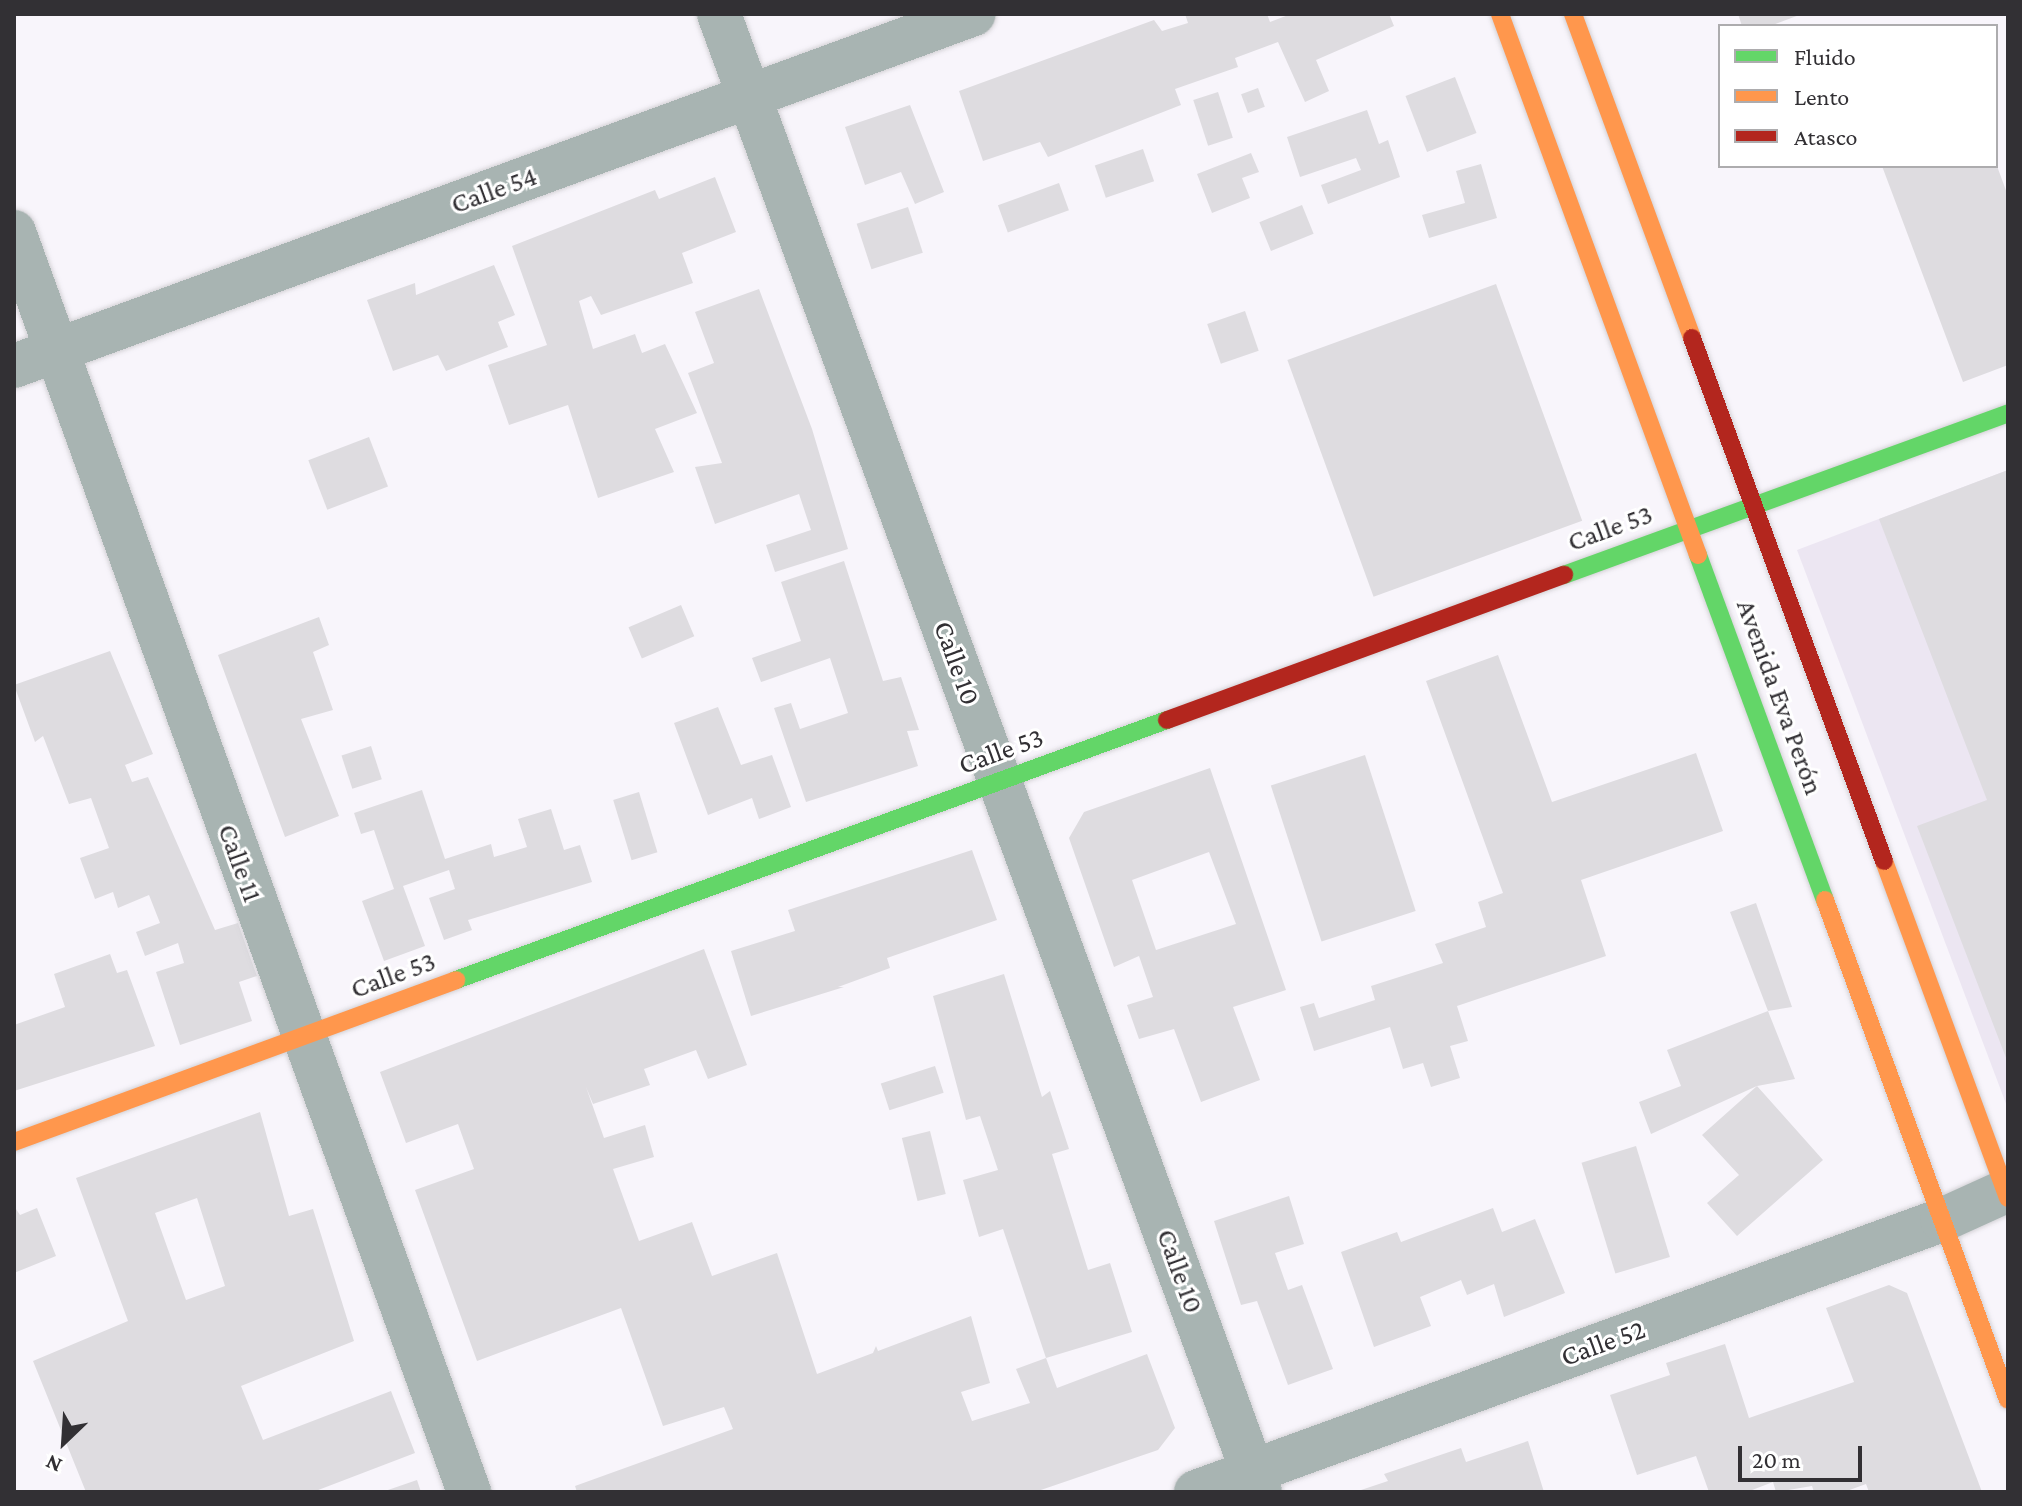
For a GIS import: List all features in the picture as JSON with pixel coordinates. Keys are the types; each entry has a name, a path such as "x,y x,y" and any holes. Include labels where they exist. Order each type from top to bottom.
{"main road":[{"name":"Avenida Eva Perón","path":"1500,14 2008,1400"},
{"name":"Avenida Eva Perón","path":"1573,14 2007,1193"},
{"name":"Calle 53","path":"14,1142 2008,413"}],"street":[{"name":"Calle 10","path":"719,14 1256,1482"},
{"name":"Calle 54","path":"14,366 974,14"},
{"name":"Calle 11","path":"14,232 469,1492"},
{"name":"Calle 52","path":"1196,1492 1256,1482 2007,1193"}],"shaded area":[{"path":"2008,470 2008,1109 1797,550"}],"building":[{"path":"1185,14 1267,14 1270,22 1291,14 1389,14 1394,26 1316,60 1329,91 1305,102 1278,42 1235,58 1238,67 1175,89 1181,105 1048,157 1040,142 983,161 959,91 1154,20 1162,31 1188,23"},
{"path":"1738,14 1802,14 1775,24 1741,24"},
{"path":"1455,77 1477,133 1427,152 1406,96"},
{"path":"1258,88 1265,107 1248,113 1241,94"},
{"path":"1218,92 1233,138 1208,146 1193,100"},
{"path":"910,105 944,192 915,204 901,172 865,185 845,127"},
{"path":"1367,110 1379,144 1388,140 1400,177 1328,204 1321,185 1361,170 1356,158 1300,177 1287,137"},
{"path":"1143,149 1154,181 1106,198 1095,166"},
{"path":"1251,153 1259,172 1242,178 1250,198 1212,213 1197,174"},
{"path":"1481,164 1497,218 1429,238 1422,215 1465,203 1456,171"},
{"path":"1883,168 1998,168 2008,196 2008,365 1963,382"},
{"path":"715,177 736,232 682,253 693,283 601,315 591,296 579,301 593,349 635,334 642,353 665,344 697,413 655,429 674,472 598,498 568,405 509,425 488,365 547,345 512,246 655,190 659,199"},
{"path":"1059,183 1069,210 1008,232 998,205"},
{"path":"1302,205 1314,234 1271,251 1259,222"},
{"path":"908,207 923,253 871,269 857,224"},
{"path":"494,265 515,315 498,322 508,347 446,371 438,355 393,371 367,300 415,283 416,295"},
{"path":"1496,284 1582,521 1374,597 1287,360"},
{"path":"759,289 812,429 848,549 775,572 766,545 811,530 799,494 715,524 695,467 722,463 688,373 714,363 695,312"},
{"path":"1245,311 1259,351 1221,364 1207,324"},
{"path":"369,437 388,486 327,510 308,460"},
{"path":"2008,470 2008,1063 1917,826 1987,800 1879,519"},
{"path":"844,561 883,681 901,677 919,730 907,731 918,766 806,802 774,708 791,703 800,729 848,713 830,658 761,682 752,658 801,641 781,582"},
{"path":"681,605 694,636 642,659 629,627"},
{"path":"319,617 329,645 313,652 333,710 301,719 339,816 285,837 218,655"},
{"path":"110,651 153,754 125,765 132,782 148,777 215,930 238,923 257,976 239,982 252,1021 180,1045 156,972 184,963 178,943 145,956 136,932 160,923 149,895 118,908 113,892 95,899 80,858 109,848 91,798 69,804 43,736 35,742 14,685"},
{"path":"1498,655 1552,802 1696,753 1723,831 1581,880 1606,956 1457,1006 1468,1041 1450,1046 1460,1078 1431,1087 1423,1063 1403,1069 1390,1027 1314,1051 1300,1007 1314,1003 1319,1018 1375,1000 1371,986 1443,963 1435,944 1486,927 1478,902 1503,893 1426,681"},
{"path":"718,707 741,765 772,755 791,807 759,819 752,798 708,815 674,723"},
{"path":"371,746 382,779 352,789 342,756"},
{"path":"1365,755 1416,911 1322,942 1271,786"},
{"path":"1210,768 1286,990 1233,1007 1260,1080 1201,1102 1174,1029 1139,1039 1127,1005 1153,997 1139,956 1114,967 1069,838 1084,812","holes":["1209,852 1236,924 1156,950 1132,880"]},
{"path":"422,790 445,859 491,844 494,857 527,847 518,819 551,809 564,850 580,845 592,882 468,920 472,930 444,940 429,898 455,889 449,870 403,886 425,946 384,961 362,901 394,889 374,830 361,834 354,813"},
{"path":"639,792 657,852 632,860 613,800"},
{"path":"972,850 997,920 887,958 890,968 838,987 844,987 751,1016 731,951 795,931 788,910"},
{"path":"1756,903 1792,1007 1768,1011 1730,912"},
{"path":"704,949 747,1065 708,1079 696,1050 644,1069 650,1085 593,1104 586,1087 604,1138 645,1125 654,1157 613,1169 639,1241 692,1222 712,1276 777,1253 817,1374 873,1353 876,1346 878,1351 971,1316 990,1383 961,1392 972,1421 1030,1403 1016,1369 1046,1358 1057,1388 1147,1354 1175,1428 1158,1450 1035,1492 577,1492 575,1486 733,1429 724,1407 663,1426 621,1308 477,1361 415,1190 474,1169 458,1124 406,1143 380,1072"},
{"path":"110,954 117,973 127,970 155,1046 14,1091 14,1025 65,1007 54,974"},
{"path":"1004,974 1042,1097 1050,1091 1069,1149 1052,1154 1088,1270 1110,1263 1132,1332 1046,1358 1003,1229 979,1237 963,1180 998,1170 980,1116 966,1120 933,996"},
{"path":"1768,1011 1795,1079 1757,1086 1651,1134 1639,1102 1681,1086 1667,1050"},
{"path":"935,1066 944,1093 889,1110 881,1084"},
{"path":"1757,1086 1823,1160 1737,1236 1707,1203 1739,1175 1702,1135"},
{"path":"260,1112 289,1216 313,1209 354,1341 241,1386 263,1440 391,1391 415,1453 313,1492 86,1492 33,1361 128,1321 76,1178","holes":["197,1198 225,1286 186,1300 155,1213"]},
{"path":"930,1131 946,1194 918,1201 902,1138"},
{"path":"1636,1146 1670,1257 1615,1274 1581,1163"},
{"path":"1289,1196 1304,1244 1275,1253 1288,1290 1302,1285 1333,1369 1288,1385 1257,1301 1241,1305 1214,1221"},
{"path":"14,1206 20,1215 37,1208 56,1256 14,1273"},
{"path":"1493,1208 1502,1232 1535,1219 1565,1293 1504,1317 1494,1284 1467,1295 1461,1280 1420,1297 1431,1326 1374,1347 1341,1252 1397,1232 1401,1242"},
{"path":"1889,1285 1907,1293 1982,1492 1869,1492 1866,1484 1844,1492 1814,1492 1812,1486 1776,1492 1773,1482 1747,1492 1709,1492 1696,1456 1637,1475 1610,1395 1670,1375 1666,1363 1725,1344 1749,1418 1854,1382 1826,1308"},
{"path":"1528,1441 1544,1492 1355,1492 1388,1481 1384,1474 1461,1448 1466,1462"},
{"path":"417,1480 421,1492 385,1492 385,1491"}],"traffic: fast":[{"path":"1564,575 2008,413"},
{"path":"1698,555 1825,900"},
{"path":"456,980 1167,720"}],"traffic: slow":[{"path":"1500,14 1698,555"},
{"path":"1573,14 1692,338"},
{"path":"1884,861 2008,1198"},
{"path":"1825,900 2008,1400"},
{"path":"14,1142 456,980"}],"traffic: jam":[{"path":"1692,338 1884,861"},
{"path":"1167,720 1564,575"}]}
